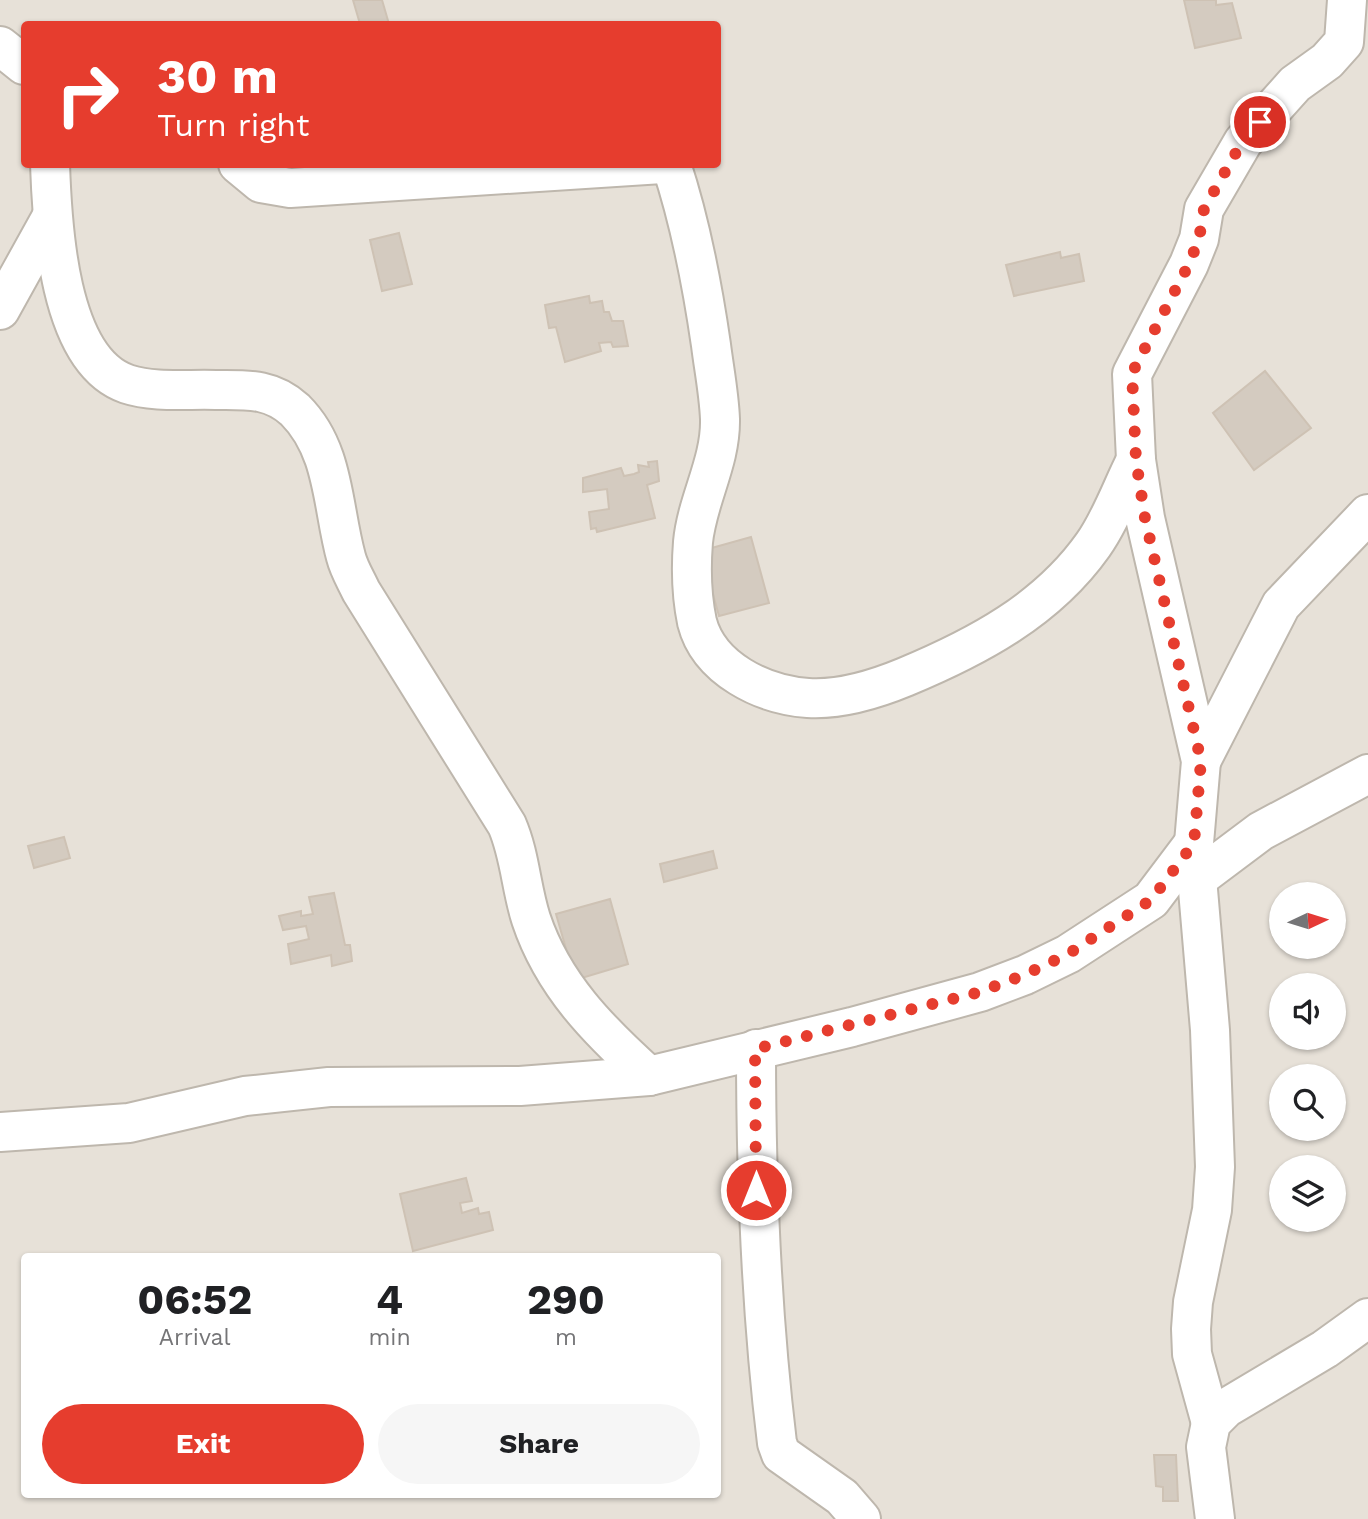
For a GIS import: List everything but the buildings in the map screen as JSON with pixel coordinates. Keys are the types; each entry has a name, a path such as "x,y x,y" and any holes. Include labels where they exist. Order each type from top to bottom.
{"street":[{"path":"1215,1519 1206,1447 1211,1423 1192,1354 1191,1329 1192,1303 1212,1210 1215,1167 1210,1030 1196,872 1201,761 1145,518 1136,460 1132,373 1189,264 1199,239 1204,209 1242,142 1294,84 1327,61 1344,42 1348,0"},
{"path":"0,46 21,63"},
{"path":"50,168 51,218 59,271 72,318 87,349 108,374 125,384 147,388 268,392 296,412 315,434 327,463 347,561 361,591 507,825 516,846 532,921 552,967 578,1006 603,1035 649,1076"},
{"path":"243,168 261,183 290,188 600,168"},
{"path":"672,168 685,208 702,281 720,420 715,463 697,517 693,543 697,622 709,648 727,668 775,692 808,698 863,692 972,648 1048,597 1095,543 1136,460"},
{"path":"0,310 51,218"},
{"path":"1201,761 1281,605 1368,514"},
{"path":"1095,543 1145,518"},
{"path":"0,1132 129,1123 245,1096 329,1087 520,1086 649,1076 980,992 1068,954 1261,831 1368,774"},
{"path":"1151,900 1196,872"},
{"path":"755,1049 756,1190 764,1320 777,1443 781,1454 842,1497 861,1519"},
{"path":"1211,1423 1226,1408 1325,1349 1368,1318"}],"shaded area":[{"path":"0,0 1368,0 1368,1519 0,1519"}],"route":[{"path":"756,1190 755,1049 852,1027 980,992 1024,975 1068,954 1151,900 1194,843 1201,787 1201,761 1145,518 1136,460 1131,397 1132,373 1189,264 1199,239 1204,209 1242,142 1260,122"}]}
